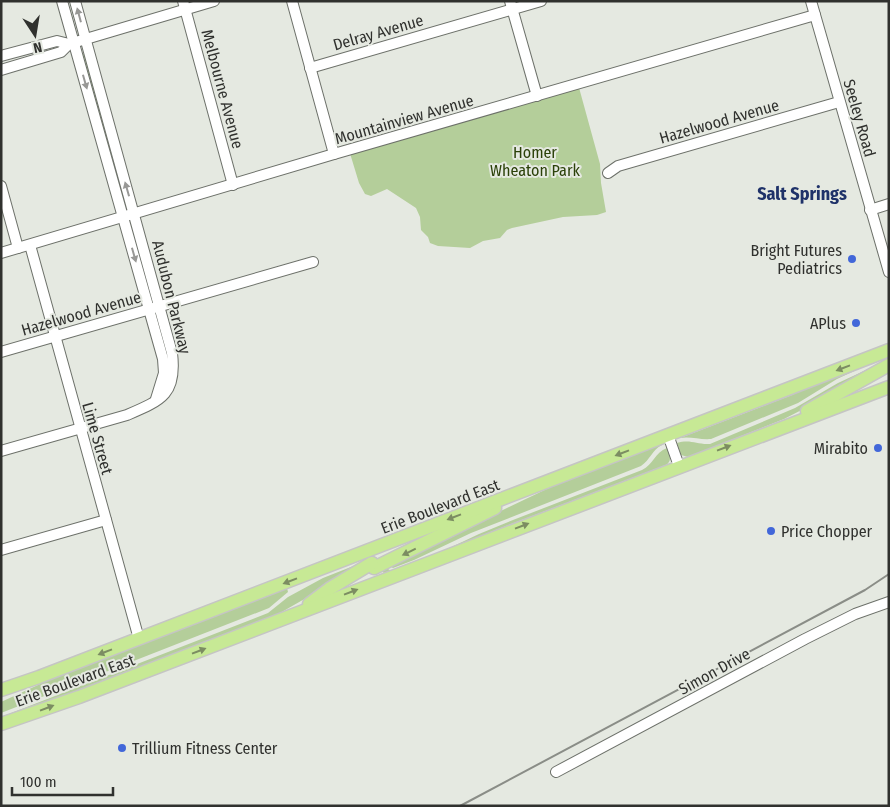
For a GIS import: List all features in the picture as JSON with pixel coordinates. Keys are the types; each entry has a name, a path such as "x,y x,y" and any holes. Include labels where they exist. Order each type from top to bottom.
{"main road":[{"name":"Erie Boulevard East","path":"1,690 139,639 889,350"},
{"path":"776,429 889,365"},
{"name":"Erie Boulevard East","path":"1,724 62,703 889,387"},
{"path":"294,614 329,589 373,566 481,517 530,488"},
{"path":"1,697 38,677"}],"street":[{"name":"Audubon Parkway","path":"62,1 72,43 123,217 154,308 172,352 174,371 169,375 164,396 126,415 80,428"},
{"name":"Audubon Parkway","path":"75,1 134,214 154,308"},
{"path":"1,70 61,52 72,43 184,5 214,1"},
{"path":"292,1 334,154"},
{"name":"Delray Avenue","path":"310,68 511,5 541,1"},
{"name":"Seeley Road","path":"811,1 889,272"},
{"name":"Melbourne Avenue","path":"184,5 233,185"},
{"path":"511,5 537,96"},
{"name":"Mountainview Avenue","path":"1,253 334,154 816,16"},
{"path":"1,56 57,41 72,43"},
{"name":"Hazelwood Avenue","path":"608,173 618,166 840,102"},
{"path":"1,186 18,248"},
{"path":"870,210 889,204"},
{"name":"Lime Street","path":"30,245 139,639"},
{"name":"Hazelwood Avenue","path":"1,352 313,262"},
{"path":"1,451 80,428"},
{"path":"668,435 679,466"},
{"path":"1,550 106,520"},
{"path":"368,551 379,582"},
{"name":"Simon Drive","path":"556,772 805,638 855,614 889,602"}],"green space":[{"path":"83,54 85,54 128,206 125,207"},
{"name":"Homer Wheaton Park","path":"578,84 600,164 606,212 597,215 563,217 512,228 507,230 500,238 483,241 470,248 438,246 430,243 428,237 421,230 420,217 416,208 387,189 371,196 365,194 359,183 349,150"},
{"path":"880,359 837,379 798,403 711,439 680,438 792,395 818,381"},
{"path":"881,363 821,400 784,419 688,457 681,455 677,443 710,444 795,408 838,383"},
{"path":"662,445 641,466 471,533 414,560 393,568 388,565 553,486"},
{"path":"667,448 670,459 666,465 488,533 442,554 385,575 381,569 385,567 391,571 424,560 479,534 642,470 660,452"},
{"path":"361,563 362,566 280,613 1,721 1,717 268,613 288,597 323,578"},
{"path":"287,588 288,592 269,608 1,713 1,702 51,679"}],"railway":[{"path":"460,806 865,590 889,574"}],"place":[{"name":"Bright Futures Pediatrics","path":"852,259"},
{"name":"APlus","path":"856,323"},
{"name":"Mirabito","path":"878,448"},
{"name":"Price Chopper","path":"771,531"},
{"name":"Trillium Fitness Center","path":"122,748"}],"district":[{"name":"Salt Springs","path":"802,194"}]}
